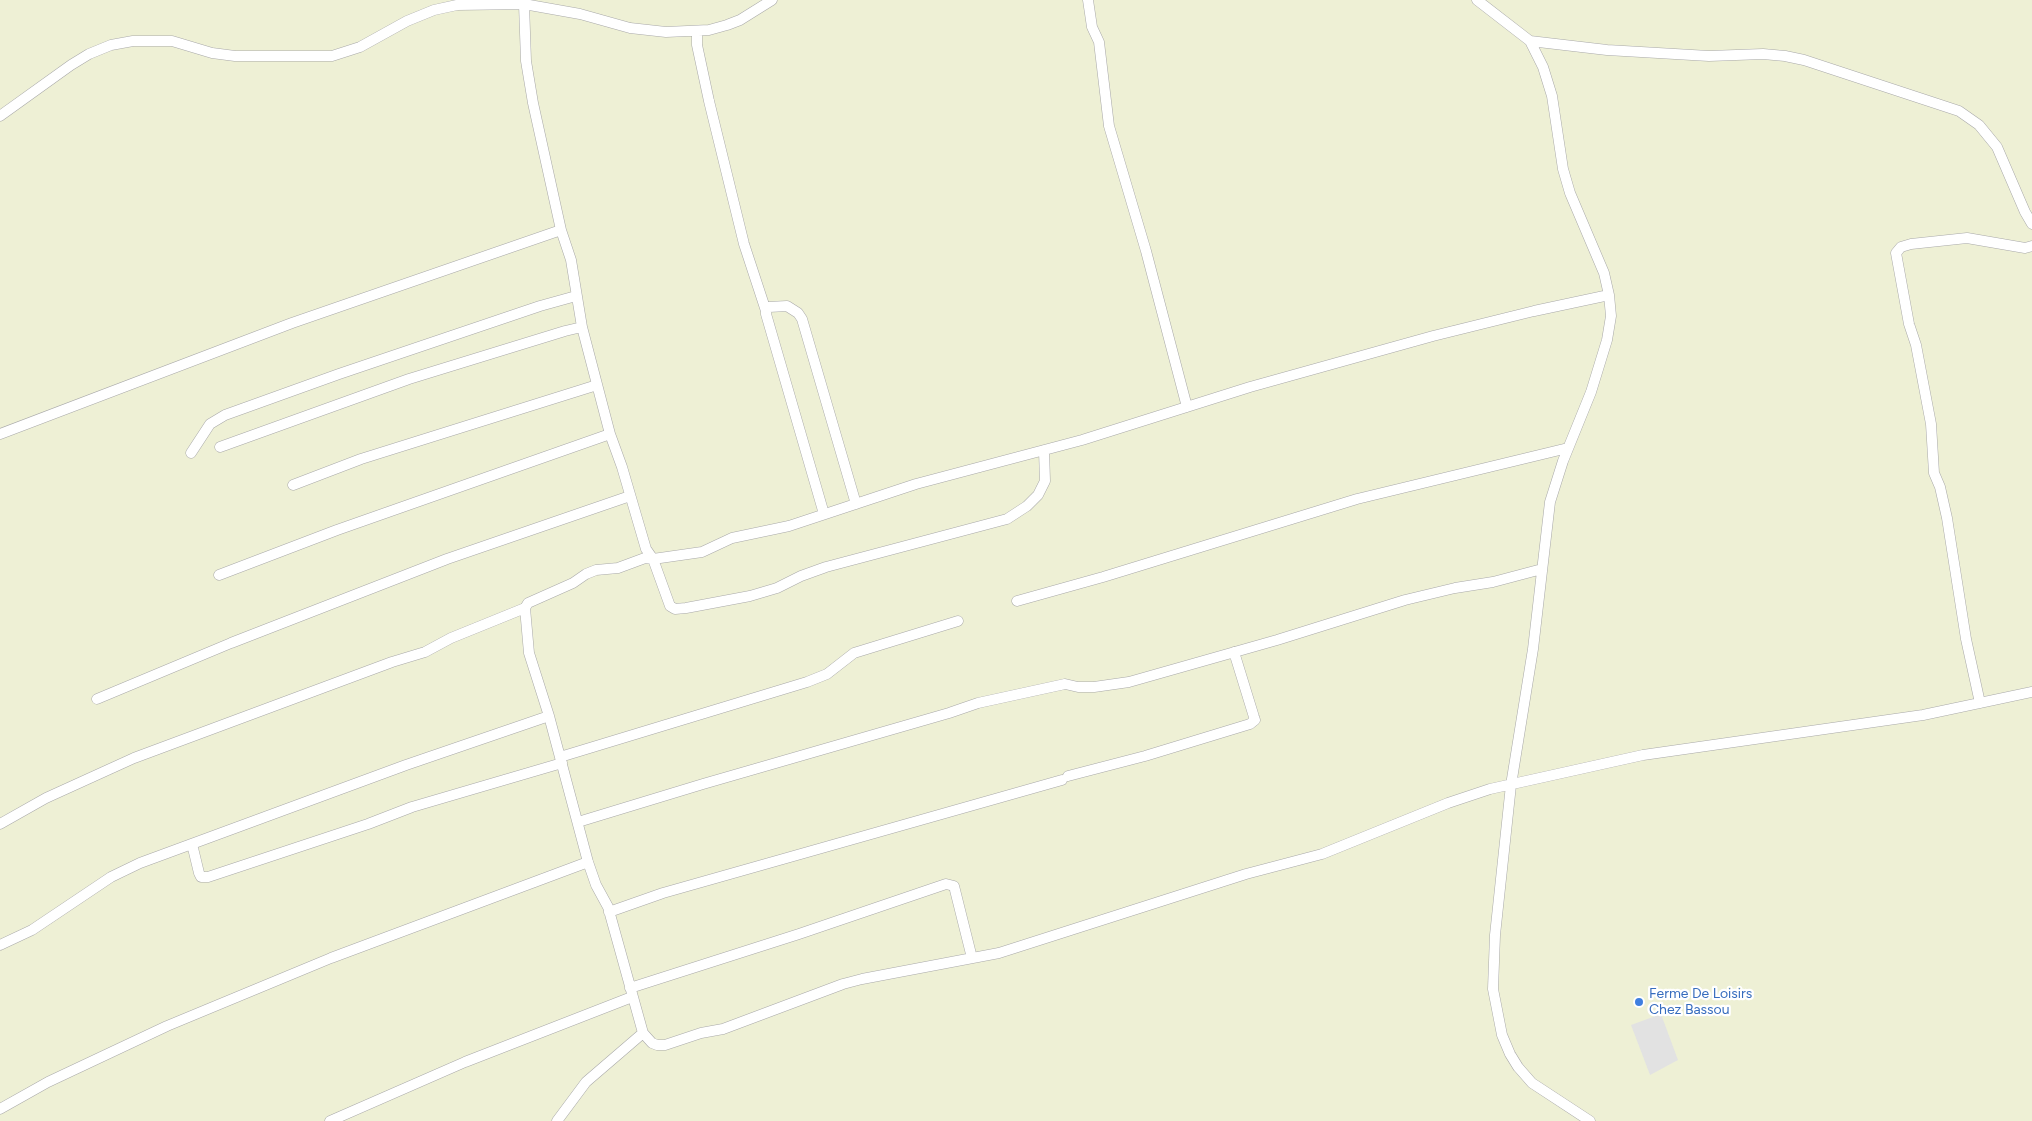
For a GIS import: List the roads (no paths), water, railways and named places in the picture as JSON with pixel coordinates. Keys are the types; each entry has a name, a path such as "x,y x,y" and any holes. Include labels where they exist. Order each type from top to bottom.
{"street":[{"path":"0,116 89,54 133,41 172,41 212,53 235,56 332,56 360,46 407,21 434,10 472,4 524,4 580,14 642,30 697,31 709,30 740,20 772,0"},
{"path":"1088,0 1092,27 1099,42 1109,126 1146,250 1187,406"},
{"path":"1477,0 1530,41 1543,67 1552,96 1562,160 1570,193 1602,266 1609,295 1611,316 1607,340 1591,392 1555,482 1550,502 1533,648 1511,786 1492,966 1496,1010 1502,1035 1510,1054 1532,1083 1590,1121"},
{"path":"524,4 526,61 532,96 561,230 571,260 582,327 610,434 646,549 653,559 670,606 675,609 686,608 750,596 777,588 801,576 826,567 1007,519 1027,506 1038,495 1045,481 1044,450"},
{"path":"697,31 697,45 709,102 744,244 766,311 824,514"},
{"path":"1530,41 1607,50 1709,56 1764,54 1785,56 1804,60 1959,111 1980,125 1997,147 2032,224"},
{"path":"0,434 327,310 561,230"},
{"path":"1980,704 1966,639 1949,526 1940,487 1934,473 1931,424 1916,345 1909,324 1896,253 1901,247 1911,244 1968,238 2025,248 2032,246"},
{"path":"0,824 46,798 134,758 392,662 425,652 451,638 525,608 528,603 573,583 596,570 618,568 640,559 664,559 702,552 732,538 789,526 916,484 1120,429 1187,406 1434,336 1534,311 1609,295"},
{"path":"191,453 210,424 225,415 339,374 540,306 576,296"},
{"path":"766,311 772,306 787,306 801,316 856,504"},
{"path":"220,447 410,379 582,327"},
{"path":"293,485 361,459 597,385"},
{"path":"220,575 337,530 610,434"},
{"path":"1017,601 1103,577 1348,502 1568,448"},
{"path":"97,699 231,643 430,566 630,496"},
{"path":"578,822 978,703 1065,684 1078,687 1094,687 1129,682 1405,600 1455,588 1493,582 1542,569"},
{"path":"525,608 529,653 549,716 588,862 596,885 609,912 626,966 631,993 643,1033 652,1043 665,1045 701,1033 722,1029 843,984 999,953 1246,874 1322,854 1473,794 1643,756 1924,715 2032,692"},
{"path":"192,844 199,873 201,876 208,877 368,824 412,807 807,682 827,674 854,653 958,621"},
{"path":"609,912 663,893 1145,756 1250,724 1255,720 1234,652"},
{"path":"0,945 42,925 126,869 406,765 549,716"},
{"path":"0,1108 48,1082 167,1026 331,958 588,862"},
{"path":"330,1121 631,993 946,884 954,886 956,890 972,958"},
{"path":"557,1121 586,1082 643,1033"}],"place":[{"name":"Ferme De Loisirs Chez Bassou","path":"1639,1002"}]}
